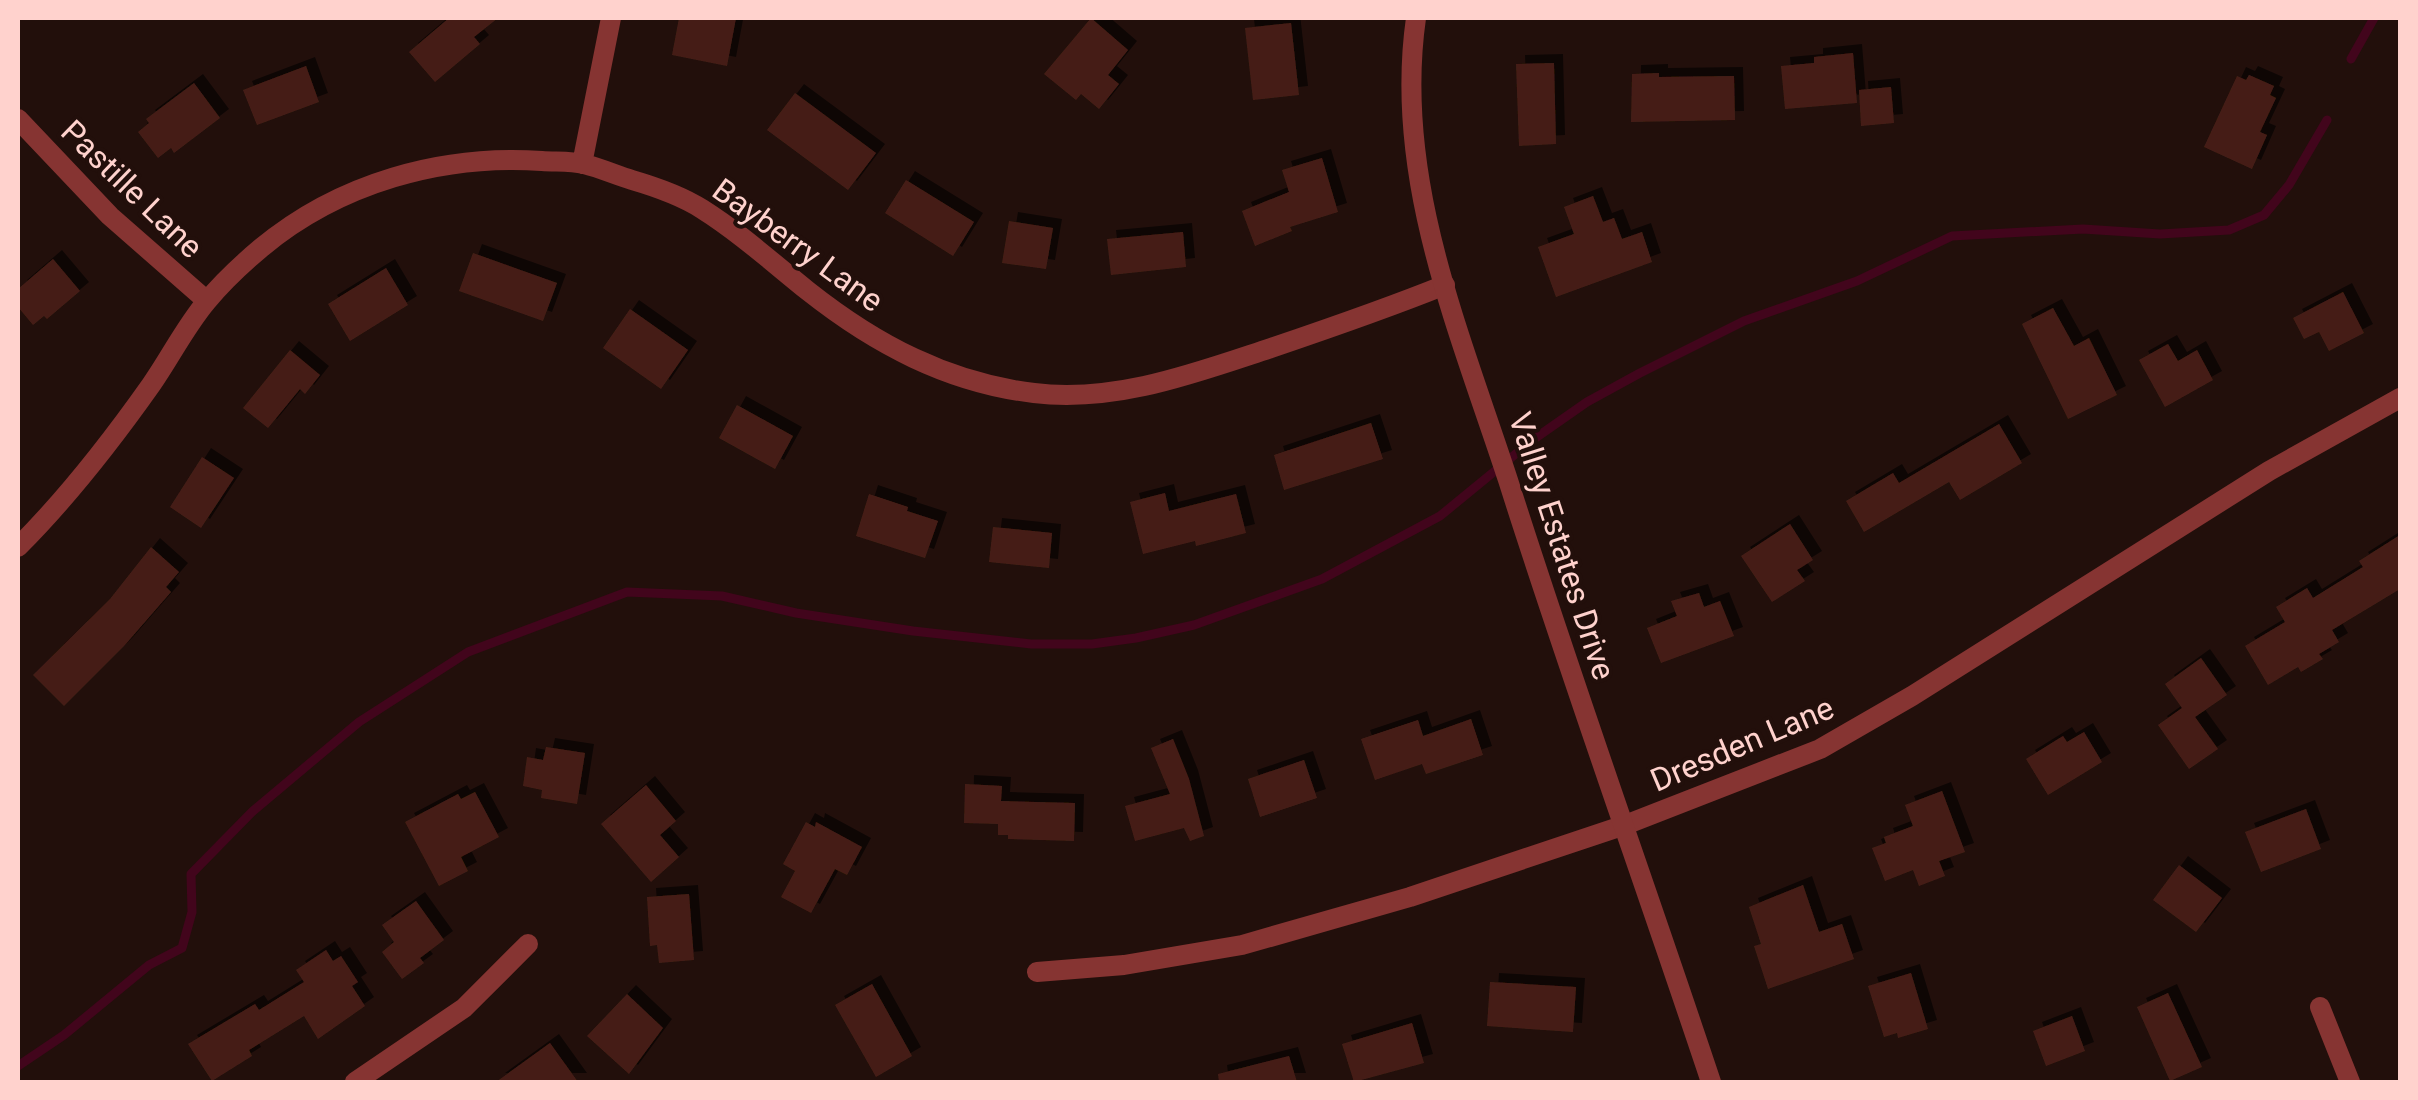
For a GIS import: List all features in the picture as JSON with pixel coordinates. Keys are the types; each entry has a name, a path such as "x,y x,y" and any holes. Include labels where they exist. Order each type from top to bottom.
{"street":[{"path":"582,164 612,18"},
{"name":"Valley Estates Drive","path":"1416,18 1410,62 1410,124 1424,212 1530,550 1711,1082"},
{"name":"Pastille Lane","path":"18,119 110,216 207,301"},
{"name":"Bayberry Lane","path":"18,547 60,505 114,438 207,301 261,248 318,209 380,181 436,166 498,158 582,164 662,189 697,206 868,334 931,368 986,385 1035,394 1085,396 1146,386 1367,316 1445,285"},
{"name":"Dresden Lane","path":"1036,972 1124,965 1242,945 1410,897 1624,826 1820,749 1912,696 2269,471 2400,398"},
{"path":"355,1082 464,1008 528,944"},
{"path":"2320,1007 2350,1082"}],"building":[{"path":"449,18 498,18 474,37 480,44 435,82 409,52"},
{"path":"679,18 736,18 727,66 672,55"},
{"path":"1091,18 1128,50 1108,75 1119,84 1099,109 1081,94 1076,100 1044,74"},
{"path":"1291,23 1299,95 1253,100 1245,28"},
{"path":"1853,53 1857,103 1785,109 1781,66"},
{"path":"1554,63 1556,144 1519,146 1516,64"},
{"path":"306,66 319,102 257,125 243,90"},
{"path":"1659,73 1659,77 1734,76 1735,120 1631,122 1632,74"},
{"path":"2249,75 2274,86 2270,95 2276,98 2260,132 2267,135 2252,169 2204,147 2237,76 2246,80"},
{"path":"194,83 220,118 174,153 171,148 158,158 138,132 149,123 146,119"},
{"path":"1891,87 1894,123 1861,126 1859,90"},
{"path":"795,93 876,153 848,190 767,130"},
{"path":"1322,158 1338,212 1290,227 1292,231 1255,246 1242,211 1289,192 1282,170"},
{"path":"906,180 974,222 953,256 885,213"},
{"path":"1593,196 1603,222 1614,218 1622,239 1642,232 1652,262 1556,297 1538,247 1574,234 1564,207"},
{"path":"1009,221 1053,228 1046,269 1002,263"},
{"path":"1183,232 1186,267 1111,275 1107,239"},
{"path":"473,253 557,283 543,321 459,291"},
{"path":"53,259 80,291 47,319 44,316 33,325 18,307 18,289"},
{"path":"386,268 408,305 350,341 328,304"},
{"path":"2343,292 2364,333 2329,351 2319,332 2304,339 2293,318"},
{"path":"2053,308 2074,346 2089,338 2117,395 2068,419 2022,324"},
{"path":"630,309 688,350 661,389 603,348"},
{"path":"2168,344 2178,361 2197,350 2213,380 2165,407 2139,360"},
{"path":"290,350 320,375 305,394 300,389 268,428 243,408"},
{"path":"737,405 793,436 775,469 719,438"},
{"path":"1371,423 1383,459 1284,490 1274,455"},
{"path":"1999,424 2022,463 1960,500 1949,482 1864,532 1846,501 1893,473 1899,483"},
{"path":"202,457 234,478 201,528 170,507"},
{"path":"1165,493 1169,511 1236,494 1246,533 1143,554 1130,502"},
{"path":"869,494 938,521 925,558 856,536"},
{"path":"1790,524 1813,560 1797,570 1805,581 1772,602 1741,556"},
{"path":"993,527 1052,533 1049,568 989,562"},
{"path":"2400,535 2400,589 2332,630 2339,642 2319,654 2323,659 2301,672 2298,667 2268,685 2245,646 2285,622 2276,607 2307,588 2313,598 2363,567 2359,561"},
{"path":"151,547 179,572 166,587 171,592 64,706 33,675 110,599"},
{"path":"1699,593 1704,607 1720,601 1734,636 1661,663 1647,628 1677,616 1671,601"},
{"path":"2201,658 2227,695 2195,717 2218,749 2189,769 2158,725 2182,708 2165,684"},
{"path":"1471,719 1483,755 1426,774 1422,764 1375,780 1361,739 1418,720 1423,736"},
{"path":"2084,732 2102,762 2048,795 2026,759 2063,736 2067,742"},
{"path":"1173,739 1189,779 1204,836 1190,841 1184,828 1135,841 1125,806 1170,794 1151,748"},
{"path":"546,747 585,753 577,804 541,798 542,790 523,786 527,757 543,760"},
{"path":"1304,760 1317,798 1260,817 1248,779"},
{"path":"965,784 1002,786 1001,801 1075,803 1074,841 1008,839 1008,835 998,835 998,824 964,823"},
{"path":"646,785 676,821 660,835 679,857 651,882 601,824"},
{"path":"1942,791 1965,852 1939,861 1945,876 1919,886 1913,870 1885,881 1872,848 1886,843 1884,837 1913,826 1905,805"},
{"path":"475,792 499,837 461,857 468,871 439,886 405,822 458,794 461,799"},
{"path":"2306,809 2321,849 2261,872 2245,832"},
{"path":"806,822 815,827 816,822 862,847 847,875 835,869 811,913 781,897 795,871 783,864"},
{"path":"2179,865 2222,898 2196,932 2153,900"},
{"path":"1803,885 1819,932 1842,924 1854,959 1768,989 1754,946 1761,944 1749,907"},
{"path":"689,894 694,960 659,963 657,945 650,946 647,897"},
{"path":"416,901 444,940 420,958 424,963 402,979 382,952 394,942 382,925"},
{"path":"326,950 333,961 341,956 358,982 352,986 365,1006 318,1039 304,1016 249,1050 252,1056 212,1081 188,1044 255,1004 259,1010 304,982 296,970"},
{"path":"1911,973 1928,1029 1898,1038 1897,1033 1884,1037 1868,986"},
{"path":"1490,982 1576,987 1573,1032 1487,1026"},
{"path":"872,984 912,1056 876,1077 835,1005"},
{"path":"2168,993 2202,1067 2170,1081 2137,1007"},
{"path":"627,994 663,1028 629,1074 587,1036"},
{"path":"2072,1016 2085,1051 2046,1066 2033,1031"},
{"path":"1412,1023 1424,1063 1354,1082 1342,1044"},
{"path":"550,1043 578,1082 496,1082"},
{"path":"1289,1056 1297,1082 1219,1082 1218,1074"}],"waterway":[{"path":"2351,59 2374,18"},
{"path":"18,1066 64,1035 149,965 182,948 192,912 191,874 253,811 359,722 468,652 627,592 722,596 796,613 1031,644 1092,644 1194,625 1322,579 1440,516 1534,439 1587,402 1640,373 1744,321 1857,281 1952,236 2083,229 2160,234 2229,230 2264,215 2289,185 2327,120"}]}
